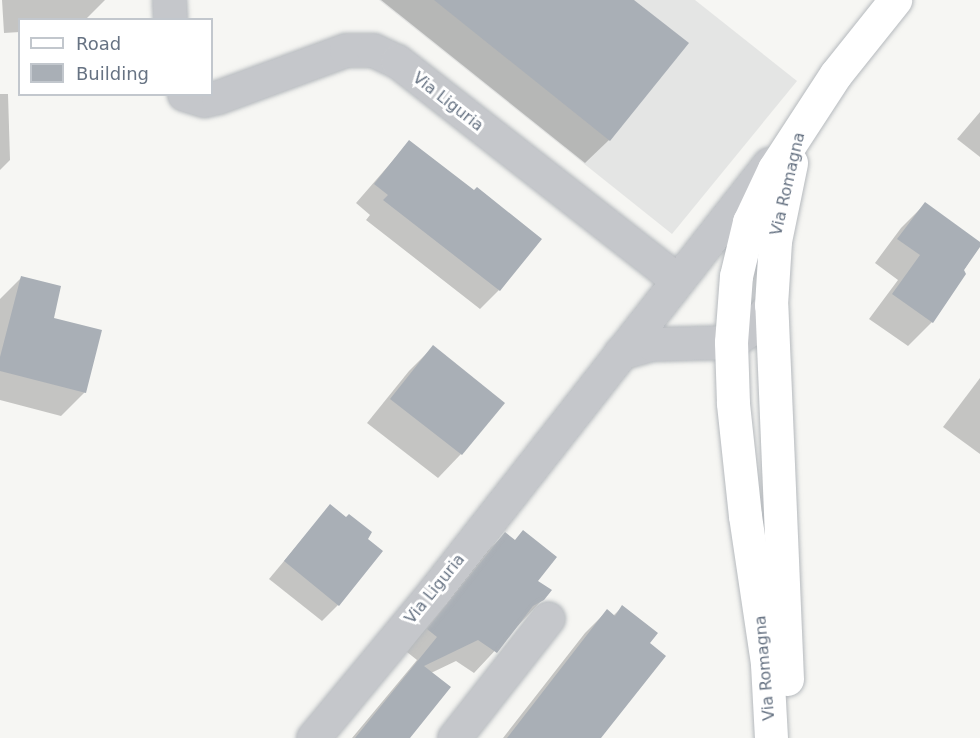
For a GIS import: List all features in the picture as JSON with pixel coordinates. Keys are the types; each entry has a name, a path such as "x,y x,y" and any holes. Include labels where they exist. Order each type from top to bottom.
{"main road":[{"name":"Via Liguria","path":"804,121 836,74 895,0"},
{"name":"Via Romagna","path":"771,738 767,663 736,446 731,342 736,276 743,240 764,187 804,121"},
{"name":"Via Romagna","path":"784,738 788,691 786,619 771,304 773,260 786,180 804,121"}],"street":[{"path":"169,0 170,18"},
{"name":"Via Liguria","path":"191,96 204,100 218,97 346,50 373,50 397,62 677,280"},
{"name":"Via Liguria","path":"313,738 433,592 804,121"},
{"path":"710,239 732,237 743,240 762,247 773,260"},
{"path":"620,353 652,344 731,342 756,325 771,304"},
{"path":"454,738 548,618"}],"shaded area":[{"path":"379,0 695,0 797,81 672,234"}],"building":[{"path":"434,0 634,0 689,43 610,141"},
{"path":"409,140 474,190 477,187 542,239 500,291 383,200 388,195 374,184"},
{"path":"925,202 980,242 980,247 964,270 966,274 933,323 892,294 920,255 897,239"},
{"path":"21,276 61,286 54,318 102,330 86,393 0,371 0,357"},
{"path":"433,345 505,403 462,455 390,399"},
{"path":"330,504 346,517 349,514 372,532 368,539 383,551 339,606 284,561"},
{"path":"523,530 557,557 538,581 552,590 544,600 533,606 497,653 478,640 424,666 451,687 410,738 355,738 437,637 427,629 505,532 515,540"},
{"path":"622,605 658,633 650,643 666,656 601,738 507,738 607,609 615,616"}]}
